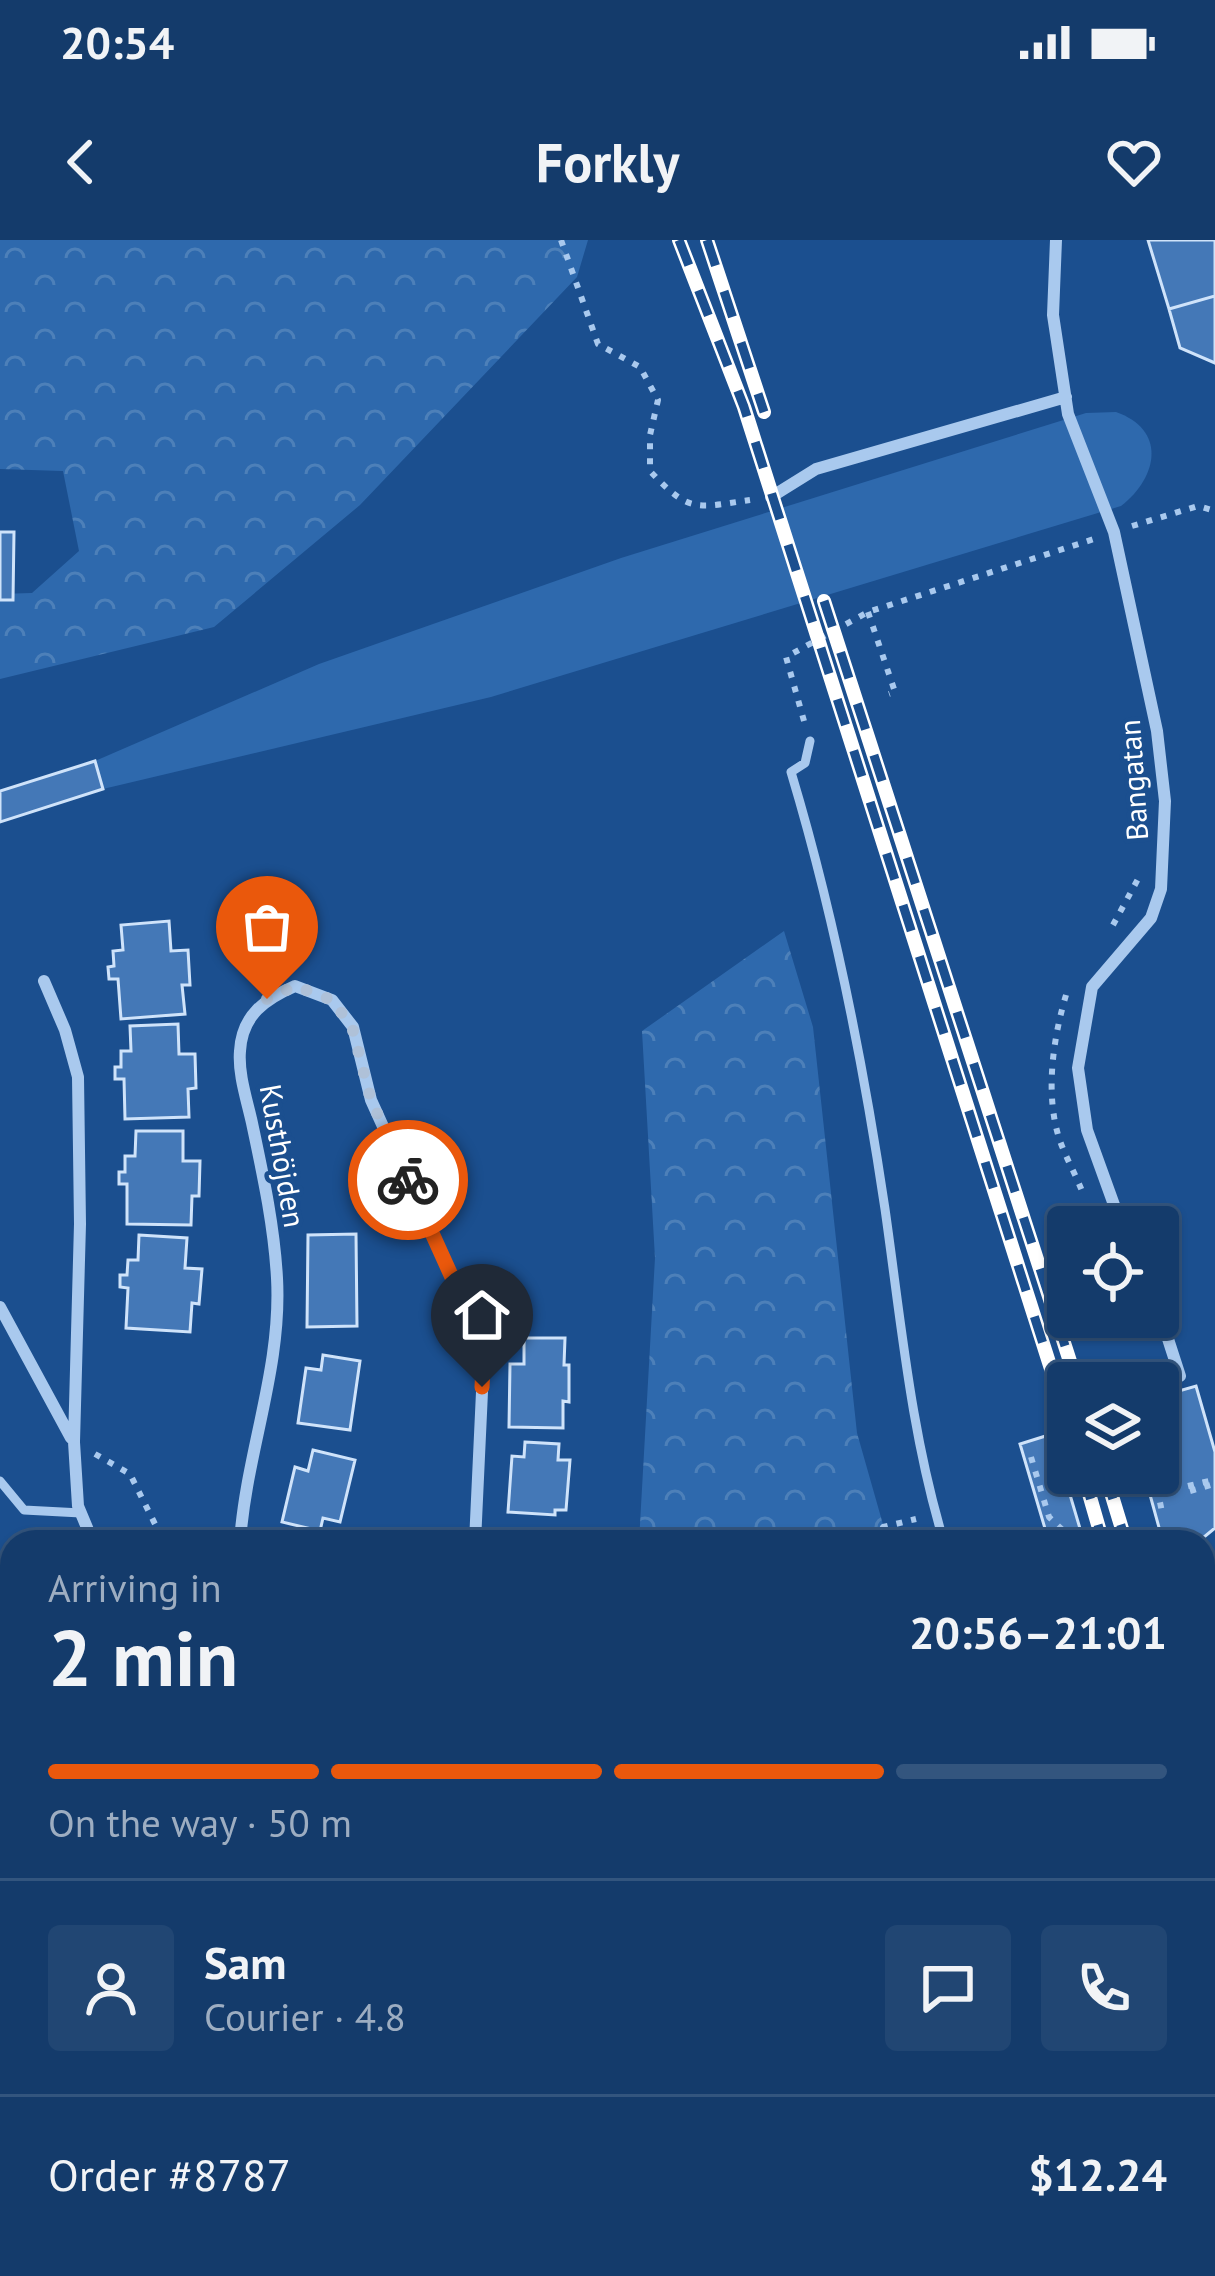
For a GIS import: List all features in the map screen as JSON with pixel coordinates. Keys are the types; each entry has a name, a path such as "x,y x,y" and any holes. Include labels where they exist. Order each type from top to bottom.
{"street":[{"name":"Bangatan","path":"1056,240 1054,315 1068,414 1114,532 1157,731 1166,801 1161,889 1150,918 1092,987 1078,1068 1087,1130 1114,1206"},
{"path":"771,497 816,470 1066,397"},
{"path":"44,981 78,1077 74,1442 81,1513 88,1530"},
{"name":"Kusthöjden","path":"241,1530 267,1402 277,1283 272,1219 239,1053 244,1023 267,999 295,986 332,1000 352,1027 371,1100 484,1348 476,1530"},
{"path":"0,1307 74,1442"},
{"path":"1168,1338 1180,1376"}],"lane":[{"path":"810,741 805,763 790,772 815,851 856,1025 910,1393 940,1530"},
{"path":"0,1480 24,1510 81,1513"}],"path":[{"path":"561,240 598,344 640,367 658,400 650,435 650,471 677,500 708,506 771,497"},
{"path":"810,741 786,657 868,612 1198,506 1215,511"},
{"path":"1090,540 1095,560"},
{"path":"868,612 895,692 889,694"},
{"path":"1111,930 1144,868"},
{"path":"1069,982 1054,1038 1054,1097 1058,1135 1089,1206"},
{"path":"74,1442 130,1474 158,1530"},
{"path":"1031,1457 1049,1517 1060,1529"},
{"path":"1189,1489 1214,1482"},
{"path":"1158,1494 1162,1511"},
{"path":"882,1530 935,1514"}],"green space":[{"path":"0,240 588,240 577,277 360,505 214,627 0,679 0,594 32,593 79,551 63,471 0,469"},
{"path":"1116,412 1144,430 1152,455 1143,482 1121,506 491,697 103,789 95,761 319,664 621,558 1086,413"},
{"path":"784,931 813,1027 857,1433 885,1530 640,1530 655,1258 642,1031"}],"building":[{"path":"1148,240 1215,240 1215,296 1169,309"},
{"path":"1215,296 1215,363 1180,348 1169,309"},
{"path":"0,532 14,532 13,600 0,600"},
{"path":"95,761 103,789 0,822 0,791"},
{"path":"169,921 171,951 188,950 190,985 182,985 185,1014 121,1019 118,979 109,979 108,967 114,966 113,951 123,950 121,925"},
{"path":"178,1024 179,1054 195,1054 196,1088 188,1089 189,1117 125,1119 124,1079 115,1079 115,1067 121,1067 121,1051 131,1051 130,1026"},
{"path":"136,1131 183,1131 183,1161 200,1161 199,1196 192,1196 191,1225 127,1224 127,1184 119,1184 119,1172 125,1172 125,1156 135,1156"},
{"path":"356,1234 357,1326 307,1327 308,1235"},
{"path":"139,1235 187,1238 185,1268 202,1269 199,1304 192,1303 190,1332 126,1328 128,1288 120,1287 120,1275 127,1275 128,1260 138,1260"},
{"path":"524,1338 565,1338 569,1402 563,1401 563,1428 509,1427 510,1364 524,1364"},
{"path":"323,1355 360,1361 350,1430 298,1423 306,1368 321,1370"},
{"path":"1196,1386 1215,1452 1215,1528 1160,1530 1150,1494 1179,1494 1179,1391"},
{"path":"1047,1436 1047,1494 1070,1494 1080,1530 1045,1530 1020,1444"},
{"path":"525,1442 559,1444 558,1460 570,1460 566,1510 555,1510 555,1515 508,1512 512,1456 524,1457"},
{"path":"313,1450 355,1460 340,1522 323,1518 320,1530 282,1522 295,1467 308,1471"}],"railway":[{"path":"679,240 744,407 1049,1362"},
{"path":"707,240 764,412"},
{"path":"824,601 1070,1362"},
{"path":"1089,1494 1100,1530"},
{"path":"1111,1494 1122,1530"}],"way so far":[{"path":"267,999 295,986 332,1000 352,1027 371,1100 408,1180"}],"route":[{"path":"408,1180 484,1348 482,1387"}]}
